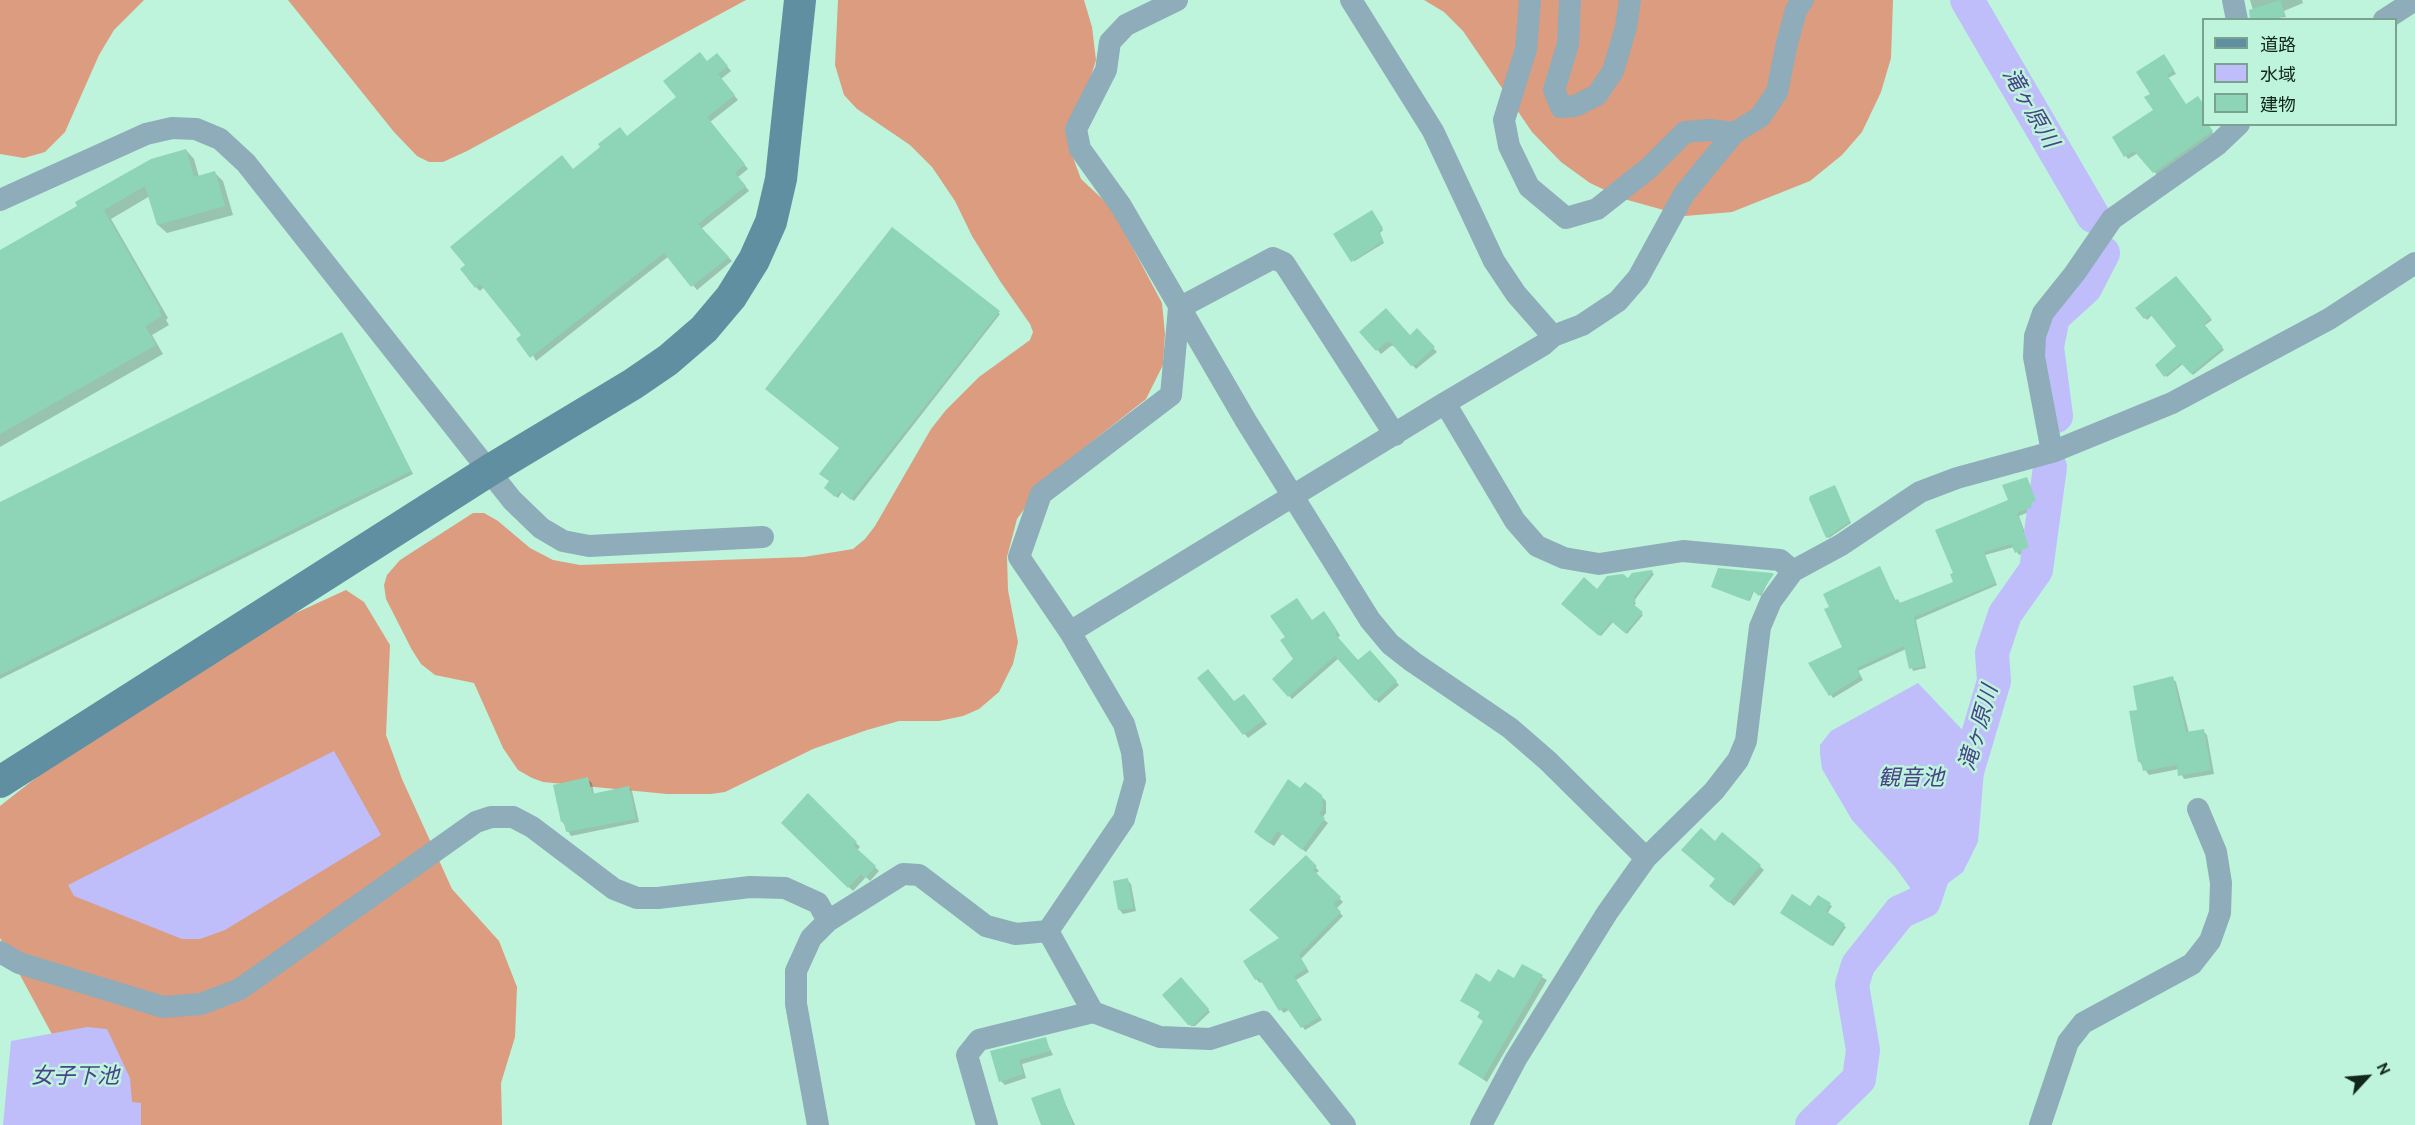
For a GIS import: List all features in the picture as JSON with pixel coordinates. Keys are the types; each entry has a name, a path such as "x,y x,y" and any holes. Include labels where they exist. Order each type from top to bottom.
{"street":[{"path":"0,782 490,470 668,360 704,329 731,297 754,260 771,222 781,179 800,0"},
{"path":"1177,0 1126,25 1110,42 1106,70 1076,129 1080,149 1120,206 1293,497 1370,620 1390,644 1510,728 1548,761 1646,858"},
{"path":"1351,0 1433,131 1494,261 1516,294 1553,336"},
{"path":"1530,0 1526,49 1504,120 1509,146 1529,187 1566,218 1597,209 1650,168 1685,132 1710,130 1734,133"},
{"path":"1570,0 1568,44 1554,90 1561,107 1575,106 1597,95 1613,71 1626,27 1630,0"},
{"path":"1070,632 1543,345 1553,336 1582,325 1618,301 1638,278 1684,194 1734,133 1760,117 1778,92 1787,43 1796,10 1803,0"},
{"path":"2233,0 2237,18"},
{"path":"2387,18 2415,0"},
{"path":"2052,452 2034,357 2035,336 2043,313 2075,273 2112,219 2217,145 2237,126"},
{"path":"0,200 146,134 172,128 196,129 220,139 246,163 512,500 541,528 563,541 590,546 763,537"},
{"path":"1179,308 1273,258 1284,263 1395,435"},
{"path":"1481,1125 1522,1050 1606,913 1646,858 1714,790 1738,760 1746,741 1760,627 1771,601 1793,571 1841,545 1920,492 1957,478 2052,452 2172,403 2329,319 2415,264"},
{"path":"1048,932 1124,819 1135,780 1132,752 1124,724 1070,632 1019,557 1041,494 1171,395 1179,308"},
{"path":"1445,403 1515,520 1537,546 1564,558 1599,564 1683,551 1780,560 1793,571"},
{"path":"2040,1125 2068,1042 2083,1023 2192,964 2210,941 2220,913 2221,883 2216,852 2198,809"},
{"path":"0,952 19,963 163,1007 201,1004 240,988 476,822 491,817 513,817 532,827 614,889 637,898 658,898 750,886 785,888 818,903 828,921"},
{"path":"818,1125 796,1004 796,971 811,938 828,921 903,874 920,875 986,926 1016,934 1048,932"},
{"path":"1048,932 1093,1012"},
{"path":"987,1125 967,1055 979,1040 1093,1012 1160,1037 1210,1039 1263,1022 1345,1125"}],"shaded area":[{"path":"0,0 144,0 114,30 99,55 65,132 45,152 24,158 0,154"},
{"path":"288,0 746,0 467,151 443,162 429,162 417,156 394,132"},
{"path":"838,0 1084,0 1092,27 1096,60 1069,147 1081,179 1111,207 1162,303 1165,334 1163,365 1146,399 1047,477 1017,519 1007,557 1008,590 1018,642 1013,664 999,692 979,709 963,716 939,721 899,721 867,730 813,749 725,792 667,794 543,782 532,778 518,770 503,748 474,683 435,675 421,664 412,650 386,599 384,585 387,575 400,560 473,513 484,513 498,521 530,548 553,560 580,565 804,557 853,549 875,526 931,429 946,410 979,377 1030,340 1033,332 1030,324 1000,281 972,236 955,201 932,167 910,145 857,109 844,95 835,65"},
{"path":"1424,0 1893,0 1891,58 1881,92 1862,132 1842,155 1810,181 1732,212 1685,216 1624,199 1590,183 1561,162 1532,132 1463,31 1444,12"},
{"path":"346,590 364,602 390,645 386,735 402,779 452,889 499,941 517,987 515,1037 501,1083 502,1125 101,1125 0,938 0,806 42,773 287,617"}],"water":[{"name":"観音池","path":"1918,683 1971,739 1987,736 1978,842 1963,872 1924,901 1919,900 1895,867 1852,820 1822,769 1820,754 1820,745 1831,731"},
{"path":"334,751 381,835 225,930 200,939 182,939 74,896 68,885"},
{"name":"女子下池","path":"87,1027 107,1029 130,1078 132,1102 141,1103 141,1125 3,1125 11,1041"}],"building":[{"path":"2280,0 2285,15 2278,18 2250,18 2249,10"},
{"path":"700,52 707,61 717,53 728,66 718,74 735,95 707,117 745,164 735,173 746,186 698,224 729,257 691,287 664,253 530,358 516,339 521,335 480,284 475,288 460,269 465,265 450,247 562,155 573,169 600,147 598,144 620,127 627,136 676,97 663,81"},
{"path":"2164,54 2174,70 2167,75 2186,104 2198,96 2202,102 2202,126 2209,126 2213,131 2153,173 2134,151 2124,157 2112,137 2153,110 2144,97 2150,94 2136,72"},
{"path":"186,149 194,177 215,171 225,206 157,225 145,186 104,210 161,310 159,311 162,316 145,326 156,345 0,434 0,250 77,206 75,202 151,159"},
{"path":"1372,210 1383,228 1379,231 1383,241 1351,262 1333,234"},
{"path":"892,227 1000,311 851,500 840,491 835,497 824,488 829,481 819,474 839,448 765,389"},
{"path":"2176,276 2211,318 2204,324 2223,347 2191,374 2181,363 2164,377 2155,365 2176,346 2150,314 2144,319 2135,308"},
{"path":"1386,308 1410,335 1417,328 1435,347 1415,365 1411,366 1390,342 1386,342 1376,351 1359,332"},
{"path":"342,332 411,471 0,675 0,502"},
{"path":"2027,477 2036,501 2031,503 2032,507 2017,513 2029,547 2015,553 2011,544 1984,552 1996,583 1914,617 1924,666 1909,669 1904,646 1857,668 1861,676 1829,696 1808,663 1842,647 1824,609 1829,607 1823,594 1880,566 1895,600 1898,599 1900,603 1953,582 1950,574 1953,573 1935,530 2008,500 2002,485"},
{"path":"1835,485 1850,521 1826,538 1809,499 1810,496"},
{"path":"1718,568 1774,574 1759,596 1753,591 1748,601 1711,587"},
{"path":"1653,571 1633,598 1636,600 1633,604 1643,612 1625,633 1611,621 1599,636 1561,604 1584,577 1597,589 1607,576 1623,574 1628,578 1632,573"},
{"path":"1297,598 1312,620 1324,611 1335,627 1337,632 1335,634 1358,660 1370,650 1397,681 1375,701 1335,656 1288,697 1272,679 1293,659 1280,640 1285,637 1270,616"},
{"path":"1208,669 1234,701 1244,694 1264,720 1243,735 1197,678"},
{"path":"2173,676 2186,732 2204,729 2211,770 2178,776 2177,765 2143,771 2141,761 2138,762 2129,711 2137,710 2133,686"},
{"path":"588,777 592,794 629,786 636,819 566,832 564,822 561,822 553,785"},
{"path":"1288,779 1300,788 1305,782 1322,795 1323,808 1319,814 1325,818 1302,850 1278,831 1269,843 1254,832"},
{"path":"808,793 857,842 853,845 876,866 865,878 861,874 848,888 781,823"},
{"path":"1701,828 1715,841 1722,832 1761,865 1729,903 1709,886 1715,879 1681,850"},
{"path":"1306,855 1317,866 1313,870 1341,897 1334,904 1341,912 1299,955 1307,968 1294,976 1319,1017 1301,1028 1286,1007 1279,1011 1259,978 1255,980 1243,961 1279,938 1249,910"},
{"path":"1128,878 1133,908 1118,910 1113,881"},
{"path":"1792,894 1810,906 1818,895 1831,903 1826,911 1845,924 1831,946 1780,913"},
{"path":"1522,964 1543,975 1483,1079 1458,1064 1483,1021 1477,1017 1480,1012 1460,1001 1476,973 1490,982 1498,969 1514,978"},
{"path":"1181,977 1209,1009 1193,1025 1188,1025 1162,995"},
{"path":"1046,1037 1050,1051 1019,1060 1023,1074 999,1082 990,1051"},
{"path":"1060,1088 1073,1125 1041,1125 1031,1098"}],"waterway":[{"name":"滝ヶ原川","path":"1967,0 2093,216"},
{"name":"滝ヶ原川","path":"2056,416 2047,347 2053,317 2085,288 2103,253"},
{"name":"滝ヶ原川","path":"1964,782 1994,681 1992,653 2005,614 2036,570 2050,467"},
{"name":"滝ヶ原川","path":"1812,1125 1859,1079 1863,1050 1852,985 1858,965 1900,912 1924,901 1939,856"}]}
